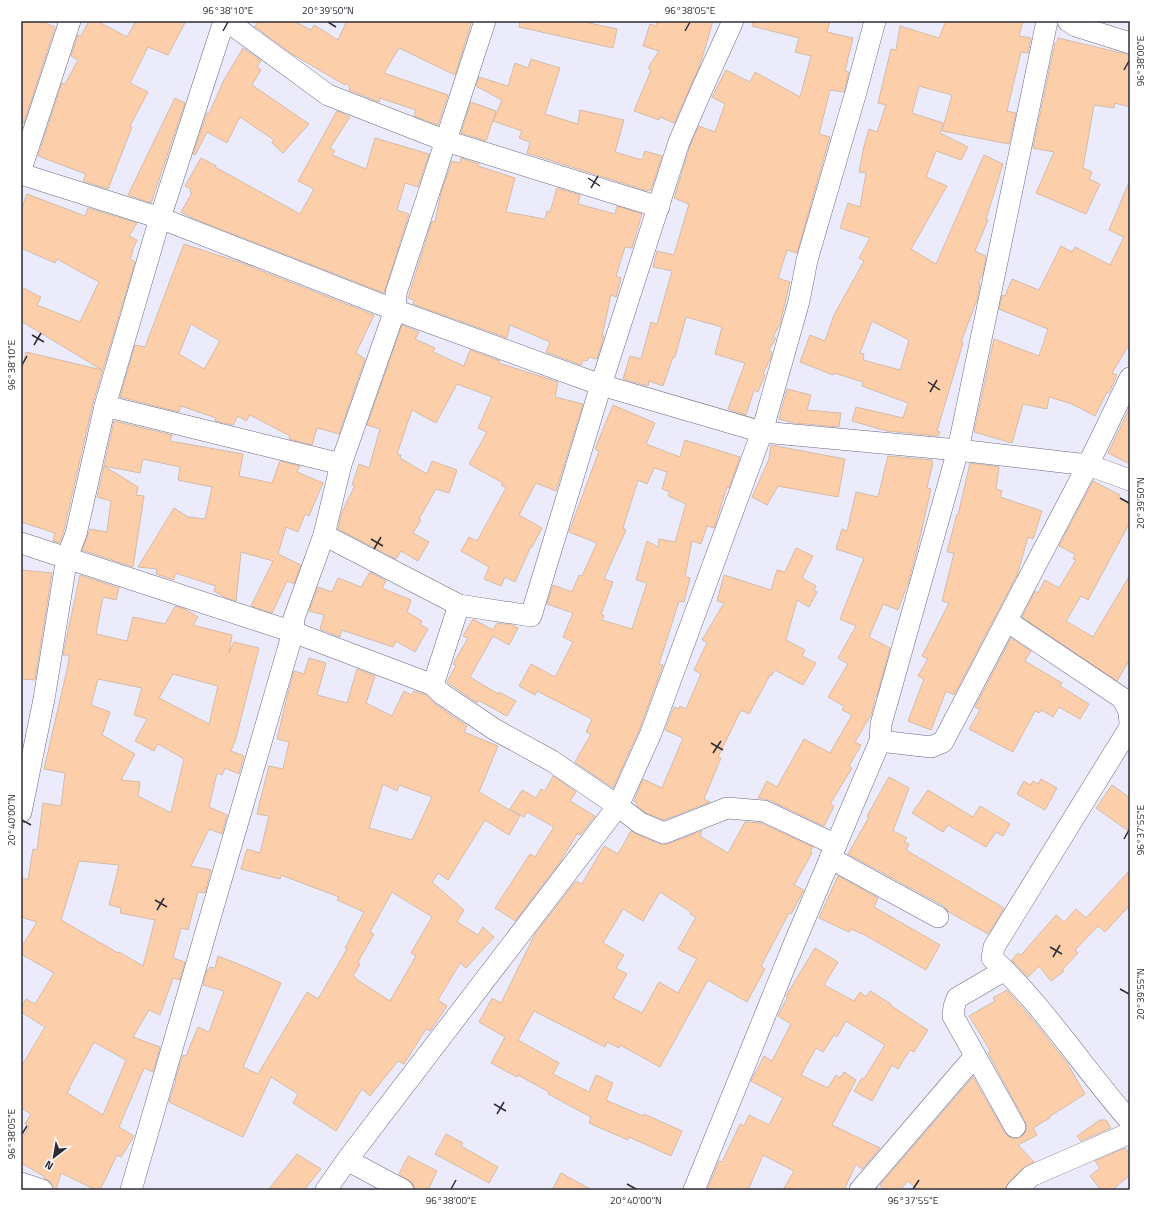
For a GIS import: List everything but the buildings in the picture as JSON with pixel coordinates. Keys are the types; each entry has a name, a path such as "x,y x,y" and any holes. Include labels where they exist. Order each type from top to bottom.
{"street":[{"path":"21,169 70,21"},
{"path":"21,812 44,699 67,557 76,534 105,406 160,218 226,21 328,95 446,141 659,206"},
{"path":"131,1190 293,632 294,618 324,535 341,464 394,310 396,293 485,21"},
{"path":"324,535 459,605 531,616 601,385 679,142 733,21"},
{"path":"326,1190 347,1160 618,806 651,733 762,432 799,301 807,260 875,21"},
{"path":"694,1190 880,741 881,724 958,450 1047,21"},
{"path":"1068,21 1076,26 1130,43"},
{"path":"21,174 160,218 394,310 601,385 762,432 958,450 1088,465 1130,480"},
{"path":"880,741 931,747 943,742 1088,465 1130,378"},
{"path":"105,406 341,464"},
{"path":"21,543 293,632 433,685 442,694 494,729 552,761 618,806 640,823 664,832 727,808 764,811 938,917"},
{"path":"433,685 459,605"},
{"path":"1006,621 1126,691 1130,710 1130,726 994,947 992,958 1005,970 1044,1013 1105,1093 1130,1121"},
{"path":"1005,970 957,998 953,1016 1015,1127"},
{"path":"860,1190 975,1056"},
{"path":"1017,1190 1031,1176 1130,1133"},
{"path":"347,1160 403,1190"},
{"path":"21,1183 42,1190"}]}
